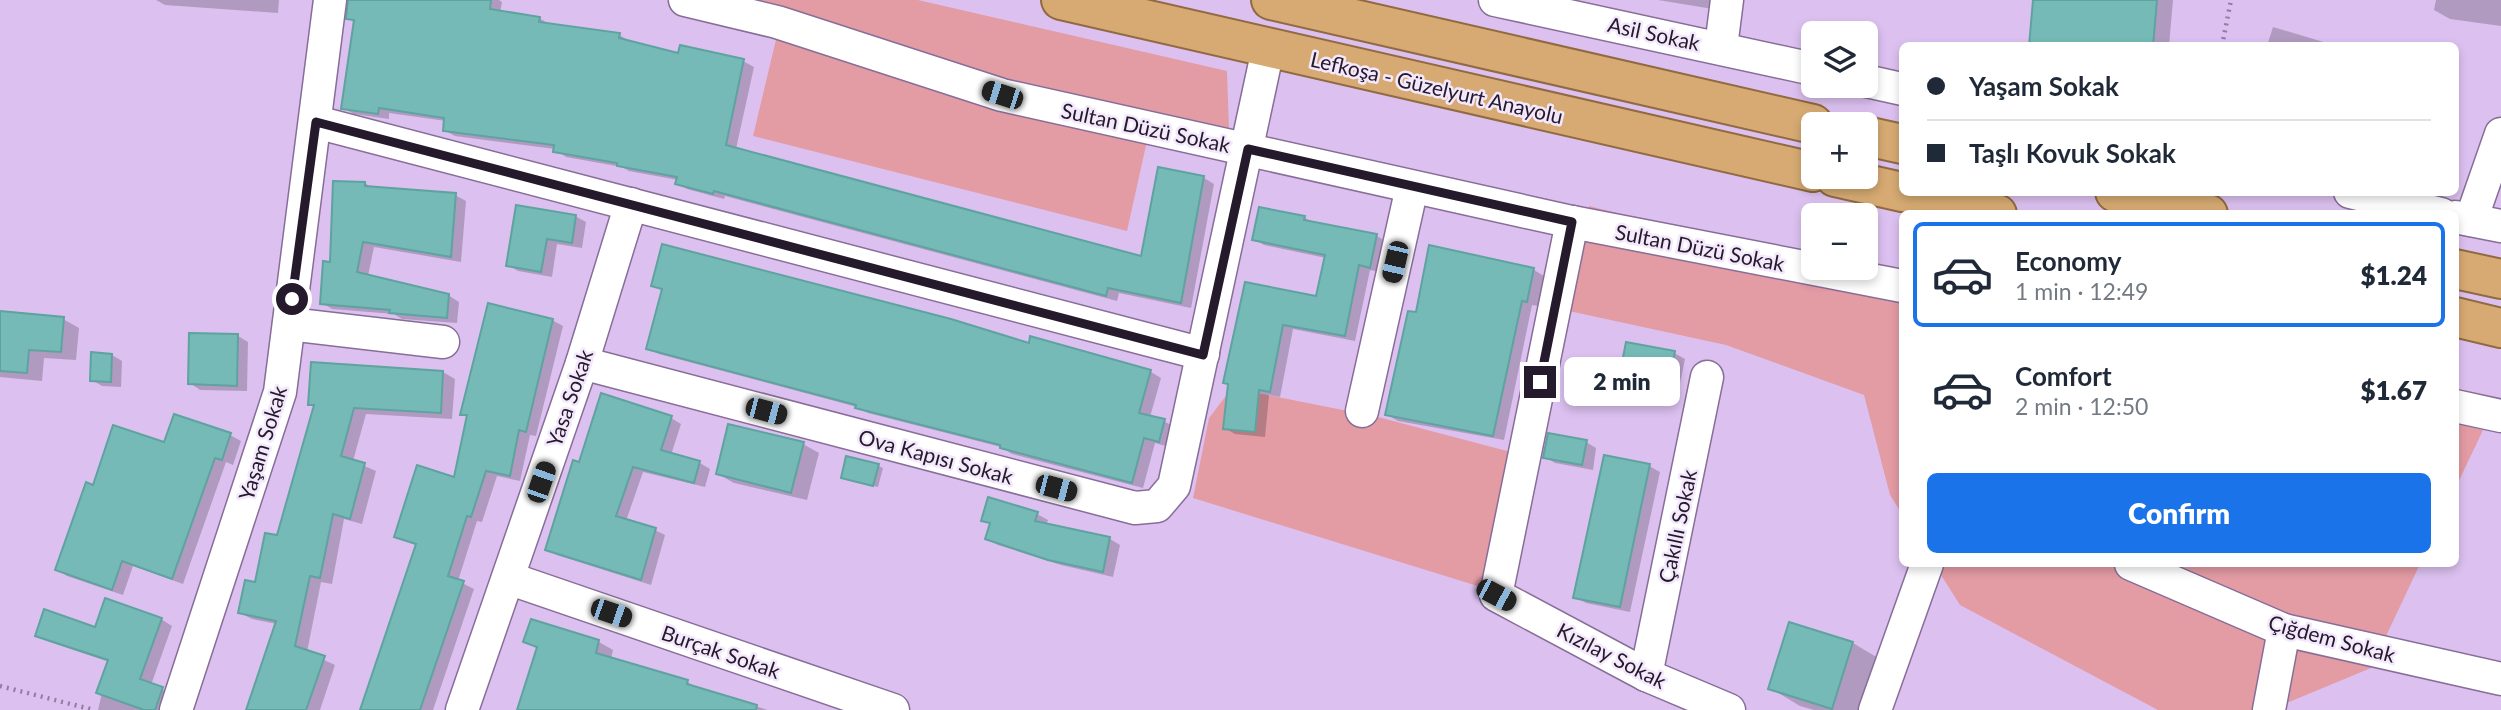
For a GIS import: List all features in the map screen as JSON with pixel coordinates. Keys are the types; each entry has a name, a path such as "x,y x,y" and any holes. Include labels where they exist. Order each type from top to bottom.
{"highway":[{"name":"Lefkoşa - Güzelyurt Anayolu","path":"1060,0 1801,169"},
{"path":"1272,0 1801,121"},
{"path":"1878,139 1899,143"},
{"path":"1878,186 1899,191"},
{"path":"1920,196 1980,210"},
{"path":"2132,196 2191,210"},
{"path":"2459,270 2501,279"},
{"path":"2459,318 2501,328"}],"street":[{"name":"Yaşam Sokak","path":"176,710 280,393 330,0"},
{"name":"Sultan Düzü Sokak","path":"685,0 777,22 1002,95 1572,222 1899,285"},
{"name":"Asil Sokak","path":"1495,0 1801,66"},
{"path":"1721,47 1727,0"},
{"name":"Ova Kapısı Sokak","path":"582,363 1135,509 1157,506 1174,485 1268,49"},
{"path":"1878,84 1899,88"},
{"path":"316,122 1203,355"},
{"path":"2467,219 2501,134"},
{"path":"1362,411 1412,187"},
{"path":"2367,196 2428,210"},
{"name":"Yasa Sokak","path":"462,710 582,363 631,204"},
{"name":"Kızılay Sokak","path":"1572,222 1496,595 1646,675 1729,710"},
{"path":"289,324 443,342"},
{"name":"Çakıllı Sokak","path":"1646,675 1707,377"},
{"path":"2459,407 2501,416"},
{"path":"1875,710 1926,567"},
{"name":"Çığdem Sokak","path":"2138,567 2284,630 2501,679"},
{"name":"Burçak Sokak","path":"508,578 893,710"},
{"path":"2269,710 2284,630"}],"path":[{"path":"2223,42 2231,0"},
{"path":"0,686 94,710"}],"shaded area":[{"path":"758,0 918,0 1227,71 1229,130 1153,114 1127,231 753,136 784,6"},
{"path":"1589,206 1801,260 1801,280 1878,279 1899,284 1899,509 1890,495 1864,395 1726,345 1569,311"},
{"path":"1232,388 1378,417 1526,456 1497,592 1193,498 1209,418"},
{"path":"2459,424 2483,430 2459,481"},
{"path":"1936,567 2419,567 2371,668 2270,710 2158,710 1960,605"}],"building":[{"path":"348,0 491,0 490,9 540,17 539,22 620,33 619,38 678,53 680,45 744,59 726,145 1141,256 1158,167 1204,176 1181,303 1108,288 1106,296 714,191 713,194 675,184 677,177 553,152 554,145 443,131 444,118 379,108 378,114 341,109 354,20 346,19"},
{"path":"2033,0 2157,0 2153,42 2029,42"},
{"path":"333,181 365,182 365,186 456,193 451,257 363,242 357,272 449,294 447,318 320,304 323,261 330,262"},
{"path":"516,205 576,215 572,243 547,239 541,272 506,266"},
{"path":"1259,207 1305,216 1304,220 1377,234 1370,268 1359,265 1345,336 1283,325 1270,392 1259,390 1255,432 1223,429 1228,384 1223,383 1245,282 1316,296 1325,255 1252,240"},
{"path":"662,244 951,319 1029,343 1030,336 1151,370 1139,413 1165,419 1159,442 1144,438 1132,483 646,349 662,289 651,286"},
{"path":"1429,245 1534,268 1527,302 1522,301 1493,436 1385,415 1408,311 1416,312"},
{"path":"488,303 553,319 526,432 519,430 510,476 486,471 471,517 467,516 448,576 464,581 420,710 360,710 416,544 394,537 417,465 454,477 467,415 460,415"},
{"path":"0,311 64,317 61,352 29,350 27,373 0,371"},
{"path":"189,333 238,334 237,386 188,384"},
{"path":"1626,342 1675,351 1668,387 1619,378"},
{"path":"91,352 112,354 111,382 90,381"},
{"path":"311,362 443,371 441,413 354,408 341,456 365,463 350,519 333,514 320,578 310,576 295,646 325,656 306,710 246,710 276,621 238,613 245,580 255,582 265,533 277,535 314,405 308,405"},
{"path":"601,393 672,416 661,450 700,461 694,483 633,467 616,516 656,528 641,580 545,550 573,460 579,462"},
{"path":"174,414 231,433 222,460 215,458 172,579 122,561 112,590 55,570 86,482 93,485 113,425 164,442"},
{"path":"728,424 804,442 791,493 716,474"},
{"path":"1548,433 1587,440 1582,465 1543,458"},
{"path":"1604,455 1650,464 1620,607 1573,598"},
{"path":"846,456 879,464 873,486 841,478"},
{"path":"988,497 1038,512 1035,521 1110,537 1103,572 1048,560 985,539 990,523 981,521"},
{"path":"105,598 162,618 140,679 163,687 155,710 144,710 96,693 108,660 35,636 44,609 95,627"},
{"path":"531,619 599,640 596,653 688,680 687,684 757,705 756,710 517,710 537,647 523,642"},
{"path":"1789,622 1853,642 1832,709 1768,689"}],"route":[{"path":"292,299 316,122 1203,355 1248,149 1572,222 1540,382"}]}
